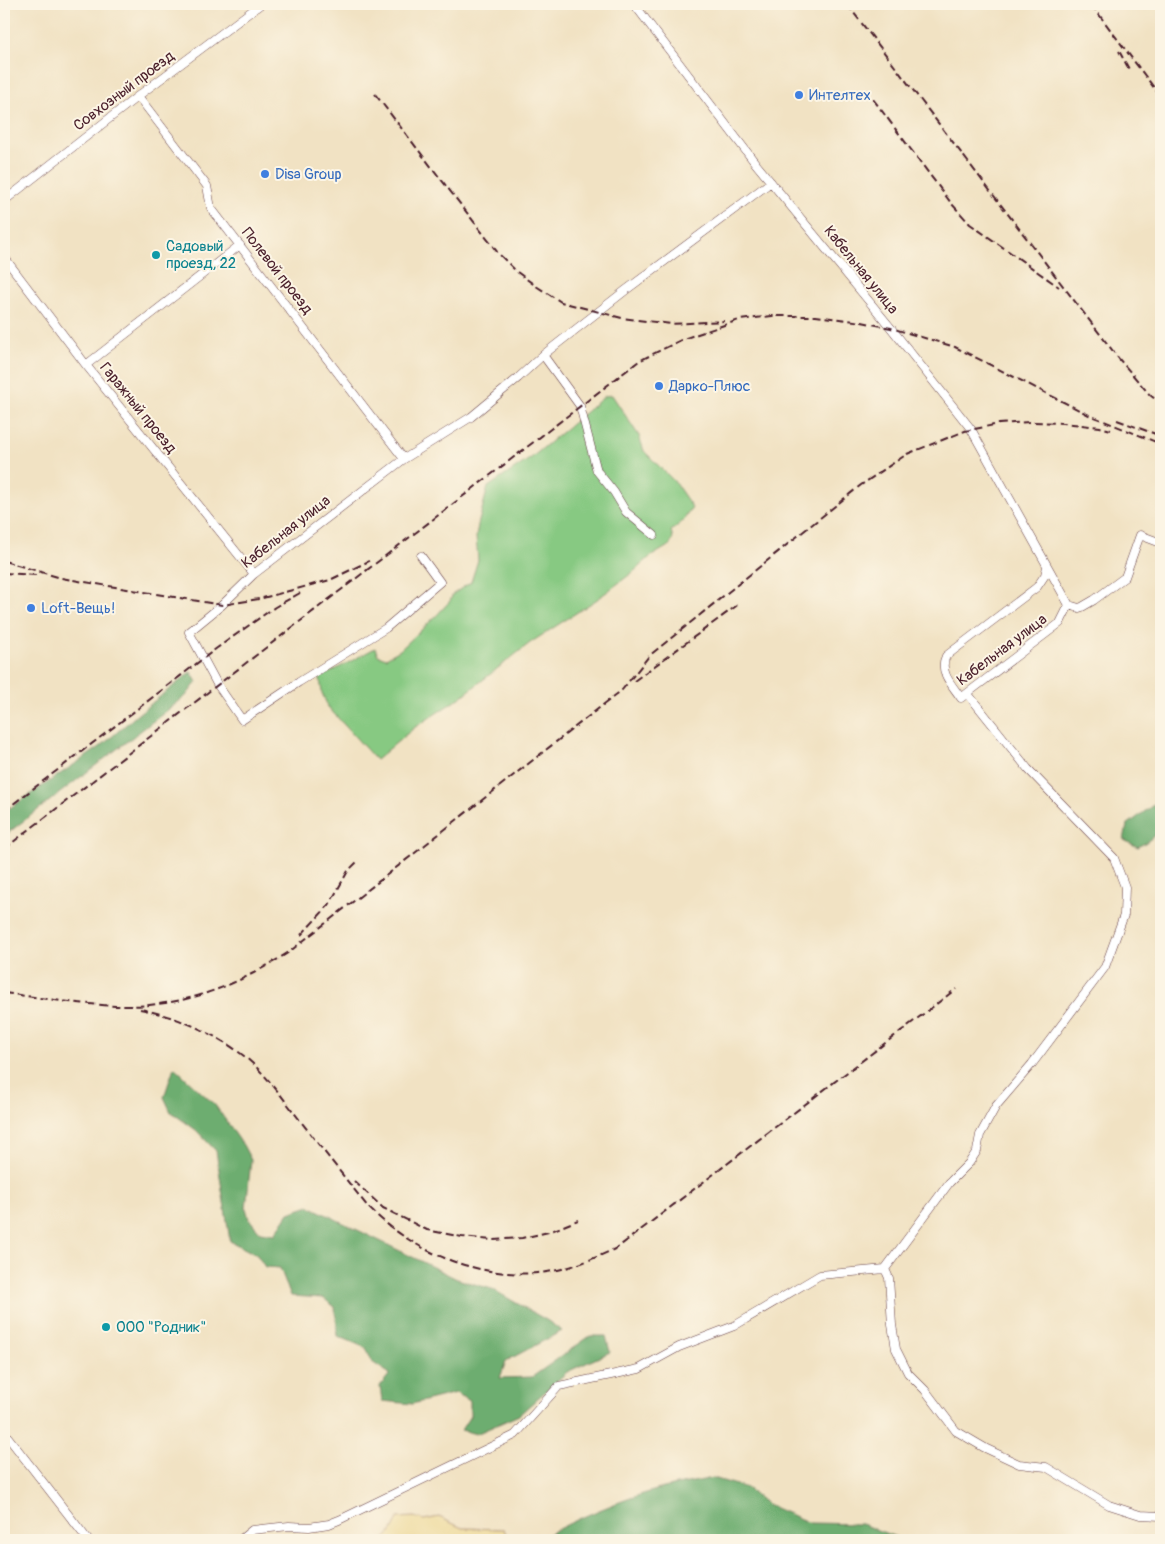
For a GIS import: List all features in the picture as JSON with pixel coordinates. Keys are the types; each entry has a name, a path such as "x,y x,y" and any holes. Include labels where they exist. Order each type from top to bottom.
{"street":[{"name":"Совхозный проезд","path":"4,201 138,96 261,4"},
{"name":"Кабельная улица","path":"634,4 771,182 971,429 1069,606 1060,623 961,698 945,674 944,659 1037,588 1047,567"},
{"name":"Полевой проезд","path":"138,96 207,186 211,208 404,459"},
{"name":"Кабельная улица","path":"421,556 440,582 386,628 242,720 217,684 189,632 222,605 254,574 404,459 471,417 518,378 542,355 771,182"},
{"path":"86,365 240,245"},
{"name":"Гаражный проезд","path":"4,257 86,365 254,574"},
{"path":"542,355 580,406 597,471 614,492 626,512 654,534"},
{"path":"1069,606 1082,607 1125,577 1140,535 1161,542"},
{"path":"240,1540 252,1530 289,1526 309,1527 329,1524 339,1520 515,1435 560,1386 638,1369 679,1347 734,1326 820,1275 886,1269 949,1183 969,1163 977,1151 980,1135 996,1106 1032,1064 1105,966 1124,915 1125,887 1114,858 1028,769 968,694"},
{"path":"886,1269 889,1278 892,1325 896,1349 908,1373 925,1390 956,1431 985,1448 1019,1464 1046,1467 1109,1505 1140,1515 1161,1516"},
{"path":"4,1432 88,1540"}],"green space":[{"path":"612,395 639,436 644,451 674,481 692,507 683,521 671,531 673,538 670,545 650,557 596,600 530,643 461,697 414,728 376,760 328,707 322,693 320,678 375,648 378,655 386,658 400,650 437,615 450,601 453,594 471,582 478,560 476,537 478,525 488,487 531,458 605,396"},
{"path":"191,672 197,682 186,696 4,836 4,812 100,747"},
{"path":"1161,799 1161,823 1157,833 1138,847 1124,840 1127,825"},
{"path":"174,1067 215,1105 243,1145 251,1160 246,1208 249,1219 260,1232 275,1234 289,1213 309,1206 457,1279 492,1289 562,1331 506,1361 500,1378 532,1377 590,1336 606,1336 610,1352 567,1372 519,1415 476,1434 461,1430 470,1416 470,1401 456,1393 412,1404 382,1401 380,1386 390,1374 372,1362 366,1348 338,1336 335,1307 323,1298 291,1296 280,1268 265,1267 257,1255 230,1241 216,1151 196,1130 171,1112 164,1097"},
{"path":"713,1478 747,1488 768,1505 810,1523 861,1524 904,1540 542,1540 541,1538 569,1523 629,1498 666,1487"}],"sand":[{"path":"414,1517 424,1520 439,1517 462,1528 504,1529 508,1540 382,1540 390,1534 398,1518"}],"railway":[{"path":"847,4 1119,359 1150,395 1161,404"},
{"path":"1091,4 1161,97"},
{"path":"1119,51 1130,71"},
{"path":"375,94 498,253 517,272 536,286 561,302 622,318 671,324 724,321"},
{"path":"873,99 951,203 970,224 1059,287"},
{"path":"4,849 639,361 683,339 739,320 772,316 816,316 891,328 955,347 1089,415 1161,444"},
{"path":"1117,420 1161,436"},
{"path":"4,993 90,1004 153,1005 200,995 245,977 289,952 622,690 649,656 861,485 907,454 965,431 999,424 1063,423 1111,430"},
{"path":"4,561 61,578 222,605 259,599 330,580 369,561"},
{"path":"4,573 36,575"},
{"path":"4,811 217,648 275,607 300,593"},
{"path":"634,681 739,604"},
{"path":"301,935 329,905 348,871 359,860"},
{"path":"140,1009 168,1016 195,1026 244,1056 273,1086 368,1207 404,1237 424,1249 467,1266 490,1271 537,1273 588,1261 617,1248 956,989"},
{"path":"354,1181 383,1208 427,1230 462,1237 492,1240 522,1238 549,1232 578,1220"}],"place":[{"name":"Интелтех","path":"799,95"},
{"name":"Disa Group","path":"265,174"},
{"name":"Садовый проезд, 22","path":"156,255"},
{"name":"Дарко-Плюс","path":"659,386"},
{"name":"Loft-Вещь!","path":"31,608"},
{"name":"ООО \"Родник\"","path":"106,1327"}]}
